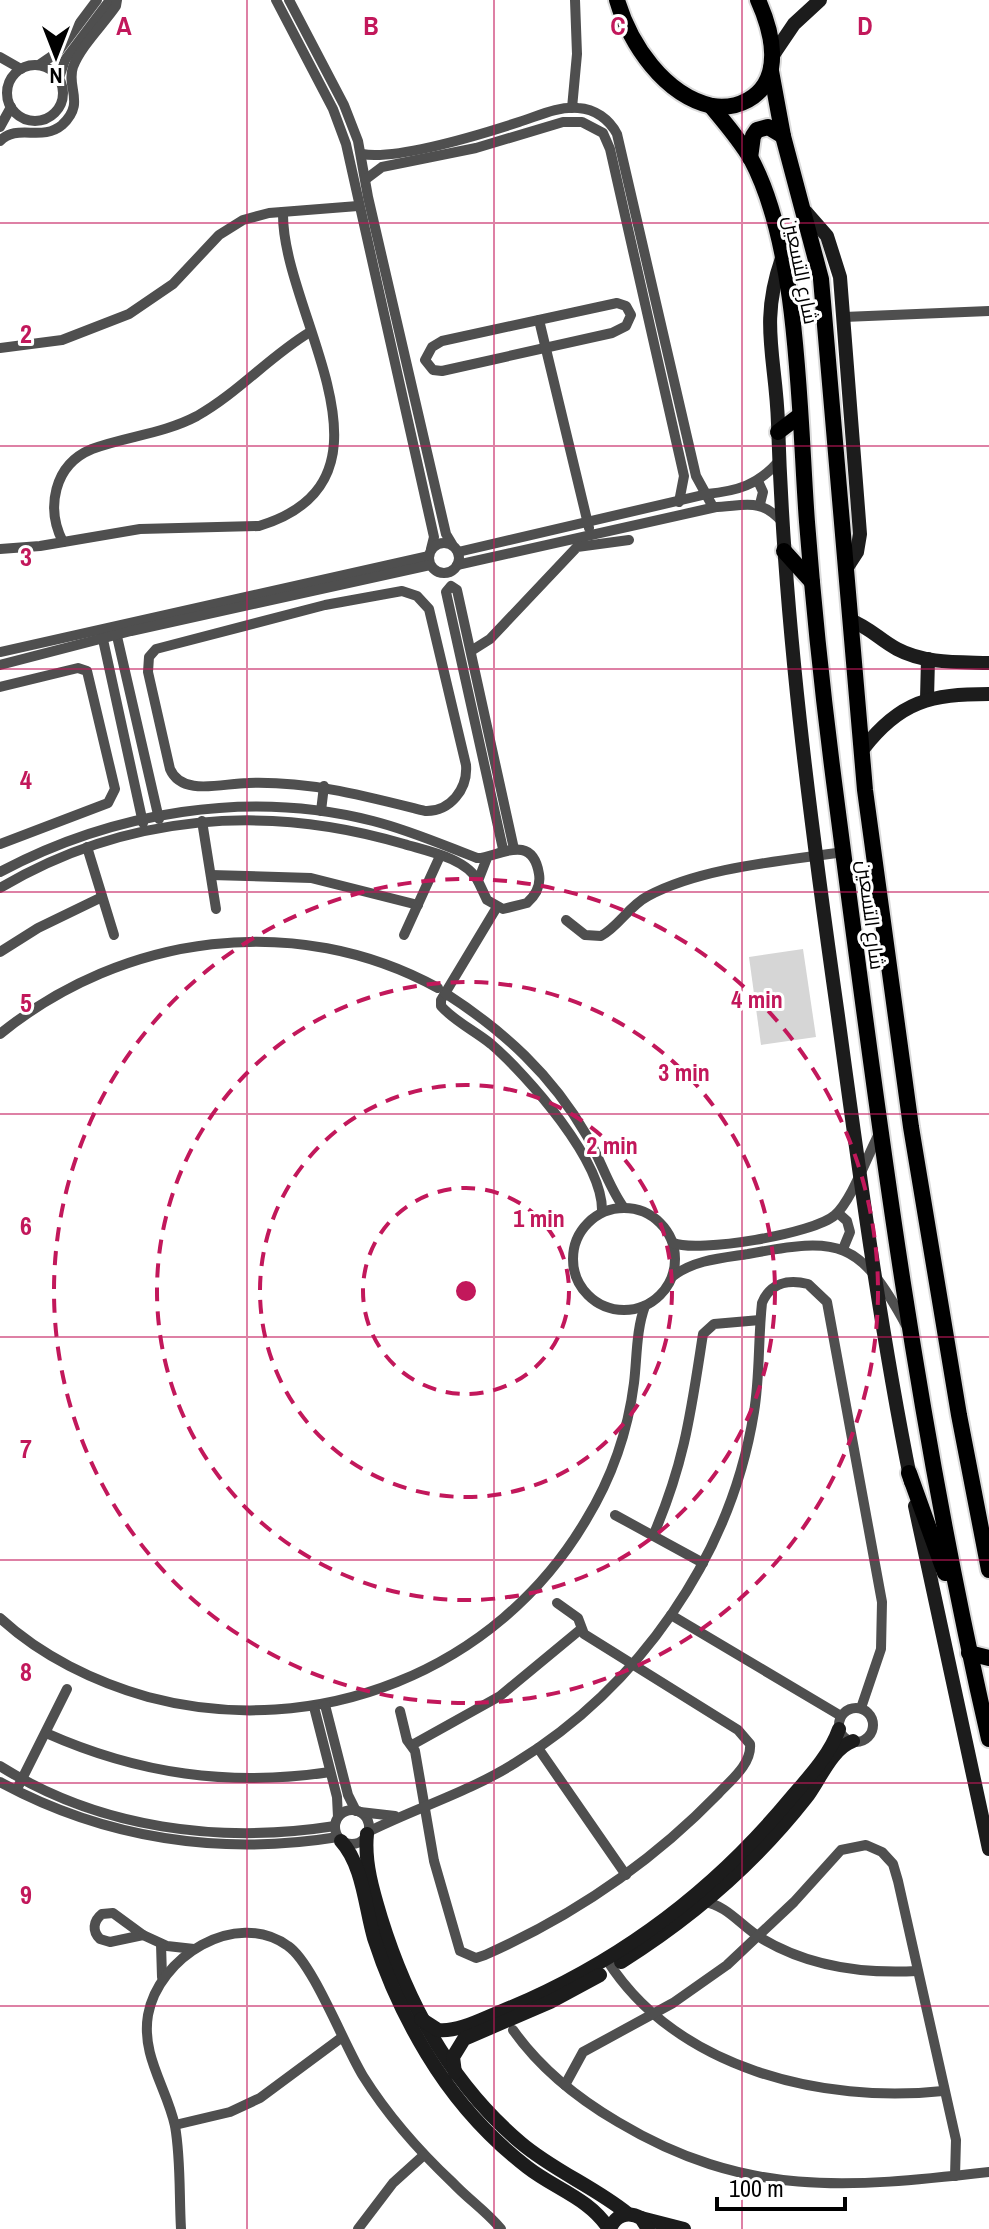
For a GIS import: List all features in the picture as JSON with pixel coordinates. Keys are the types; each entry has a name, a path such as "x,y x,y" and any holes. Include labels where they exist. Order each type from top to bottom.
{"main road":[{"path":"617,0 629,33 649,63 676,87 711,106 726,107 747,101 759,92 772,63"},
{"name":"شارع التسعين","path":"758,0 783,136 806,212 825,307 865,790 911,1127 956,1402 989,1570"},
{"name":"شارع التسعين","path":"711,106 750,158 763,188 782,258 791,309 812,582 879,1134 909,1330 961,1618 969,1653 984,1686 989,1739"},
{"path":"750,158 753,136 757,130 768,127 783,136"},
{"path":"778,432 799,416"},
{"path":"784,551 812,582"},
{"path":"909,1473 961,1618"},
{"path":"969,1653 989,1658"}],"street":[{"path":"97,0 92,15 65,60 59,78 63,96 49,117 25,119 11,107 4,80 21,69 39,65 58,52 92,15 110,0"},
{"path":"0,141 14,132 36,135 52,131 68,118 76,97 73,68 117,0"},
{"path":"276,0 338,120 406,389 446,534 455,548 457,565"},
{"path":"289,0 344,105 362,154 400,366"},
{"path":"572,108 577,64 575,0"},
{"path":"772,63 794,24 820,0"},
{"path":"0,57 21,69"},
{"path":"39,65 50,69 59,78"},
{"path":"0,127 11,107"},
{"path":"362,154 381,155 452,141 572,108 600,114 617,134 684,476 679,502"},
{"path":"524,120 534,123 529,133"},
{"path":"366,179 382,167 529,133 563,122 582,122 598,129 606,138 694,471 709,503 716,507"},
{"path":"0,348 62,340 113,323 166,289 230,226 256,215 358,206"},
{"path":"0,549 140,529 259,526 277,521 309,500 330,468 337,431 330,394 286,251 283,212"},
{"path":"806,212 821,226 835,255 844,317 860,534 857,552 846,569"},
{"path":"782,258 767,316 778,432 784,551 815,856 859,1170 909,1473 949,1674 989,1849"},
{"path":"400,366 425,360 432,347 442,341 617,303 626,306 631,315 629,323 617,331 442,371 433,370 425,360"},
{"path":"631,315 651,308"},
{"path":"844,317 989,311"},
{"path":"539,320 589,529"},
{"path":"63,542 53,516 56,489 69,465 92,449 163,430 197,415 310,332"},
{"path":"406,389 434,537 430,557"},
{"path":"430,557 444,573 457,565 707,494 731,492 758,481 778,462"},
{"path":"758,481 763,492 760,504"},
{"path":"116,630 275,597 430,557 441,543 455,548 589,529 739,502 760,504 782,522"},
{"path":"471,651 490,639 577,547 629,540"},
{"path":"0,652 51,646 430,557"},
{"path":"449,586 457,590 471,651 508,849 446,592 449,586"},
{"path":"402,591 421,598 429,609 466,765 463,784 451,803 430,812 324,786 274,783 189,786 175,778 170,769 148,672 152,653 165,644 402,591"},
{"path":"275,597 280,616"},
{"path":"850,620 872,630 895,648 928,659 989,663"},
{"path":"116,630 160,820"},
{"path":"102,634 143,824"},
{"path":"0,665 51,646"},
{"path":"927,699 928,659"},
{"path":"14,662 19,682"},
{"path":"0,687 85,669 91,677 115,789 111,800 0,844"},
{"path":"863,749 888,723 927,699 941,695 989,694"},
{"path":"103,734 124,730"},
{"path":"321,811 324,786"},
{"path":"0,872 69,840 160,820 223,808 321,811 373,821 477,858 487,858 508,849 527,854 536,865 538,887 522,907 497,907 482,894 478,881 468,869 440,856 374,835 268,819 160,820"},
{"path":"202,821 216,909"},
{"path":"0,888 143,824"},
{"path":"87,847 114,935"},
{"path":"566,920 585,935 601,936 639,902 669,887 752,866 843,852"},
{"path":"404,935 440,856"},
{"path":"478,881 487,858"},
{"path":"211,875 311,878 418,905"},
{"path":"0,952 38,928 102,897"},
{"path":"497,907 442,990 443,1008 503,1054 551,1108 591,1174 601,1197 602,1212"},
{"path":"0,1034 58,993 94,974 147,955 216,943 259,941 345,953 407,972 442,990 494,1027 548,1079 578,1120 624,1208"},
{"path":"673,1243 695,1247 823,1224 838,1213 850,1194 879,1134"},
{"path":"624,1208 637,1209 659,1221 673,1243 672,1276 662,1294 645,1306 631,1310 599,1304 576,1280 572,1258 582,1228 602,1212 624,1208"},
{"path":"838,1213 847,1221 850,1232 843,1249"},
{"path":"823,1224 825,1244"},
{"path":"788,1232 790,1246"},
{"path":"672,1276 696,1264 790,1246 825,1244 843,1249 877,1278 909,1330"},
{"path":"0,1766 22,1780 96,1810 175,1828 255,1834 338,1830 356,1843 397,1816 425,1807 491,1777 538,1748 577,1718 631,1665 671,1615 703,1563 729,1505 747,1446 758,1383 760,1320 765,1296 785,1283 808,1284 827,1302 882,1602 881,1649 861,1708"},
{"path":"0,1618 34,1644 82,1673 125,1691 221,1711 267,1712 320,1706 396,1684 451,1656 492,1629 545,1578 587,1519 613,1464 628,1417 645,1306"},
{"path":"631,1310 636,1351"},
{"path":"653,1536 674,1482 690,1426 703,1334 714,1324 760,1320"},
{"path":"615,1515 703,1563"},
{"path":"400,1711 407,1740 412,1745 448,1916 460,1951 468,1957 476,1958 536,1931 626,1875 705,1807 746,1762 751,1750 743,1734 631,1665 581,1629 578,1618 557,1603"},
{"path":"671,1615 840,1723 853,1741"},
{"path":"412,1745 500,1696 581,1629"},
{"path":"16,1791 67,1689"},
{"path":"320,1706 338,1830 355,1863 367,1915 390,1981 440,2074 498,2142 529,2169 590,2207 609,2229 616,2219 684,2229"},
{"path":"320,1706 349,1799 367,1821 367,1860 382,1922 421,2019 455,2073 494,2118 531,2151 639,2220"},
{"path":"421,2019 431,2027 445,2031 535,1998 610,1964 699,1893 752,1843 800,1788 840,1723 853,1708 861,1708 871,1716 872,1729 865,1739 853,1741 839,1749 776,1833 704,1902 610,1964 550,2002 464,2039 456,2050 455,2073"},
{"path":"46,1733 113,1760 185,1776 258,1780 330,1772"},
{"path":"538,1748 626,1875"},
{"path":"0,1782 93,1822 173,1841 256,1846 338,1830 358,1812 397,1816"},
{"path":"565,2085 583,2052 710,1978 794,1902 834,1854 849,1846 866,1845 882,1852 896,1872 958,2149 955,2176"},
{"path":"722,1886 724,1908"},
{"path":"704,1902 724,1908 758,1936 823,1964 870,1972 917,1971"},
{"path":"143,1935 161,1944 194,1949 240,1935 266,1935 279,1940 308,1967 341,2038 379,2099 424,2155 501,2229"},
{"path":"161,1944 164,1966 148,2016 148,2048 175,2125 181,2229"},
{"path":"162,1980 194,1949"},
{"path":"610,1964 654,2013 722,2056 801,2085 885,2095 943,2091"},
{"path":"513,2030 537,2059 565,2085 610,2117 656,2143 703,2163 752,2177 828,2184 989,2172"},
{"path":"445,2031 444,2044 456,2050"},
{"path":"175,2125 230,2112 260,2098 341,2038"},
{"path":"358,2229 393,2183 424,2155"}],"shaded area":[{"path":"803,949 816,1037 761,1045 749,957"}]}
